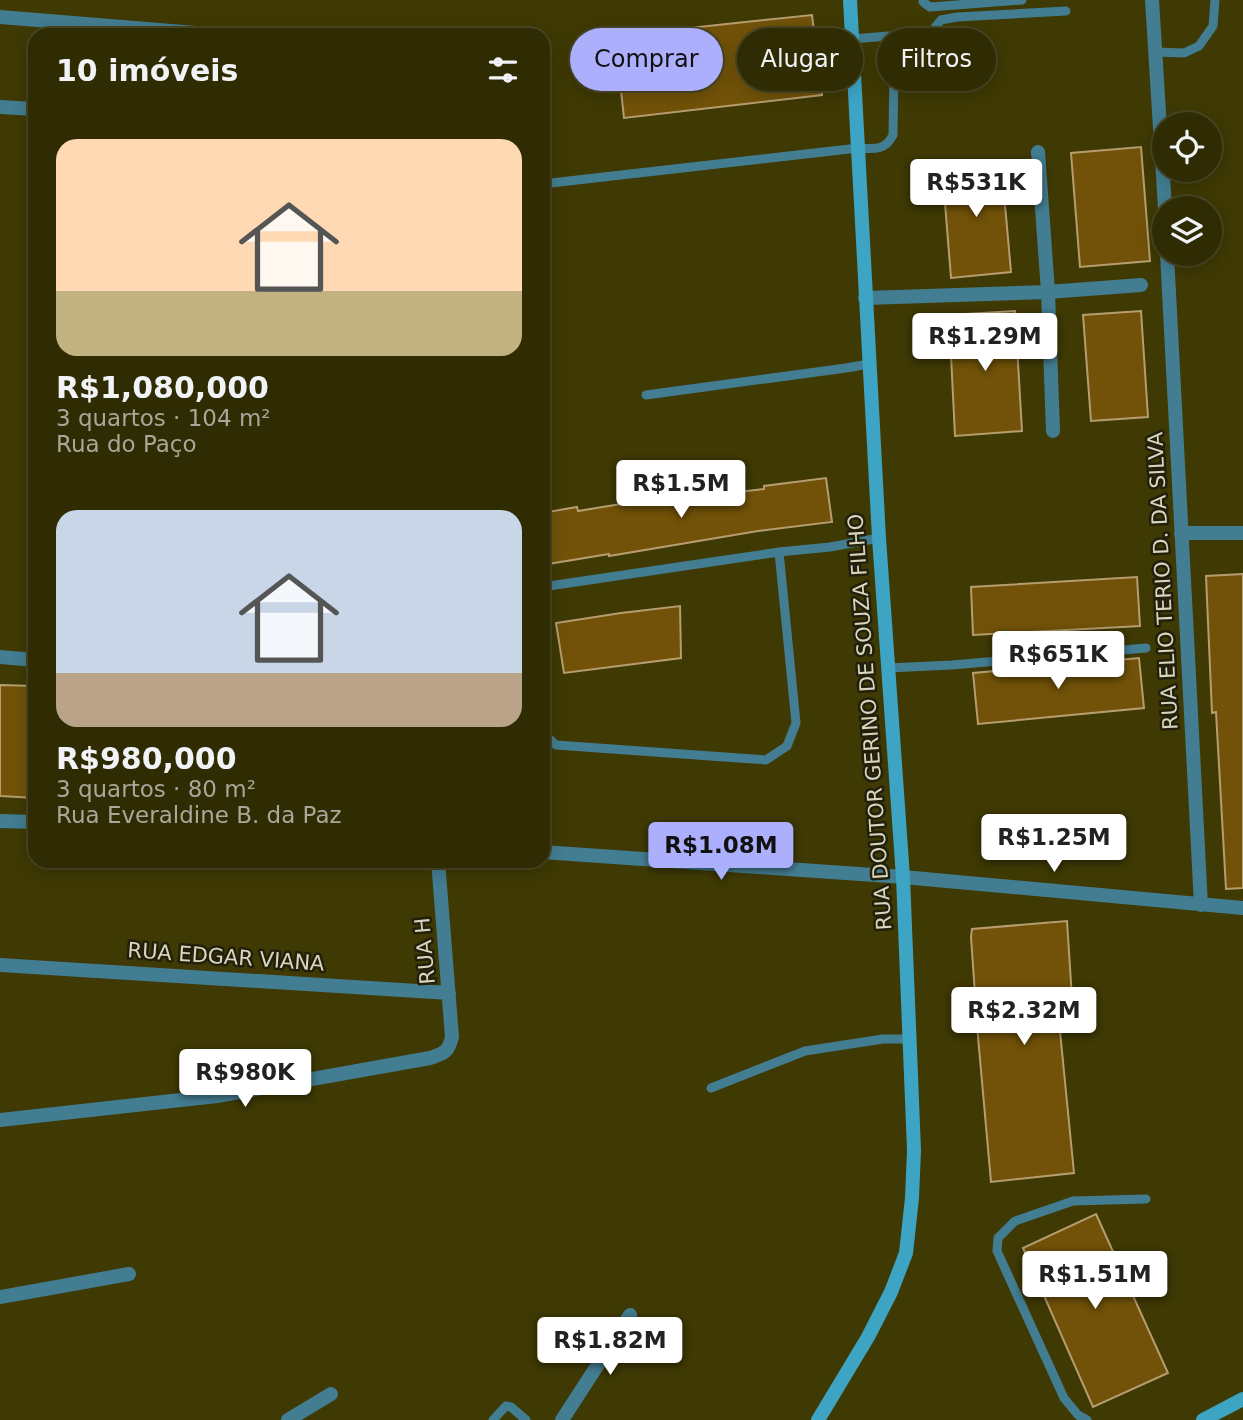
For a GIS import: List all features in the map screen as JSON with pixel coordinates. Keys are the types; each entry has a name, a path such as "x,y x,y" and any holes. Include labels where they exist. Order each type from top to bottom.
{"main road":[{"name":"RUA DOUTOR GERINO DE SOUZA FILHO","path":"850,0 851,28"},
{"name":"RUA DOUTOR GERINO DE SOUZA FILHO","path":"818,1420 868,1337 891,1292 906,1253 914,1150 903,877 879,538 855,91"},
{"path":"1203,1420 1243,1399"}],"street":[{"path":"1152,0 1164,196"},
{"path":"0,18 129,28"},
{"path":"0,107 28,109"},
{"path":"1038,152 1048,292 1053,431"},
{"name":"RUA ELIO TERIO D. DA SILVA","path":"1168,266 1201,905"},
{"path":"865,298 1048,292 1141,285"},
{"path":"1181,533 1243,533"},
{"path":"0,656 28,659"},
{"path":"0,821 28,822"},
{"path":"550,853 903,877 1243,908"},
{"name":"RUA H","path":"0,1120 217,1096 430,1058 445,1053 452,1037 439,868"},
{"name":"RUA EDGAR VIANA","path":"0,965 449,993"},
{"path":"0,1297 129,1274"},
{"path":"562,1420 630,1315"},
{"path":"288,1420 331,1394"}],"lane":[{"path":"923,0 930,6 1022,0"},
{"path":"1156,52 1184,53 1199,46 1213,26 1215,0"},
{"path":"863,38 925,33 933,30 941,20 957,17 1066,11"},
{"path":"550,183 858,148 879,149 889,143 893,135 894,91"},
{"path":"646,395 869,364"},
{"path":"550,586 879,538"},
{"path":"550,739 556,745 766,760 787,746 796,723 779,552"},
{"path":"888,668 1146,648"},
{"path":"711,1088 804,1051 883,1039 909,1040"},
{"path":"1087,1420 1078,1415 1064,1398 997,1251 998,1238 1015,1221 1073,1201 1146,1199"},
{"path":"493,1420 506,1406 526,1420"}],"building":[{"path":"812,15 814,28 737,28 737,91 822,91 822,95 624,118 621,91 723,91 723,28 690,28"},
{"path":"1141,147 1150,261 1080,267 1071,153"},
{"path":"1001,160 1011,272 951,278 942,166"},
{"path":"1015,311 1022,431 955,436 949,315"},
{"path":"1141,311 1148,417 1091,421 1083,315"},
{"path":"826,478 832,522 550,564 550,512 577,507 578,511 670,496 671,500 764,489 764,486"},
{"path":"1243,574 1243,888 1226,889 1216,712 1212,713 1206,576"},
{"path":"1137,577 1140,626 973,635 971,587"},
{"path":"680,606 681,658 564,673 556,623"},
{"path":"1139,658 1144,708 978,724 973,673"},
{"path":"0,685 28,686 28,798 0,796"},
{"path":"1067,921 1074,1029 1060,1031 1074,1173 991,1182 978,1037 972,929"},
{"path":"1096,1214 1168,1373 1093,1407 1023,1248"}]}
